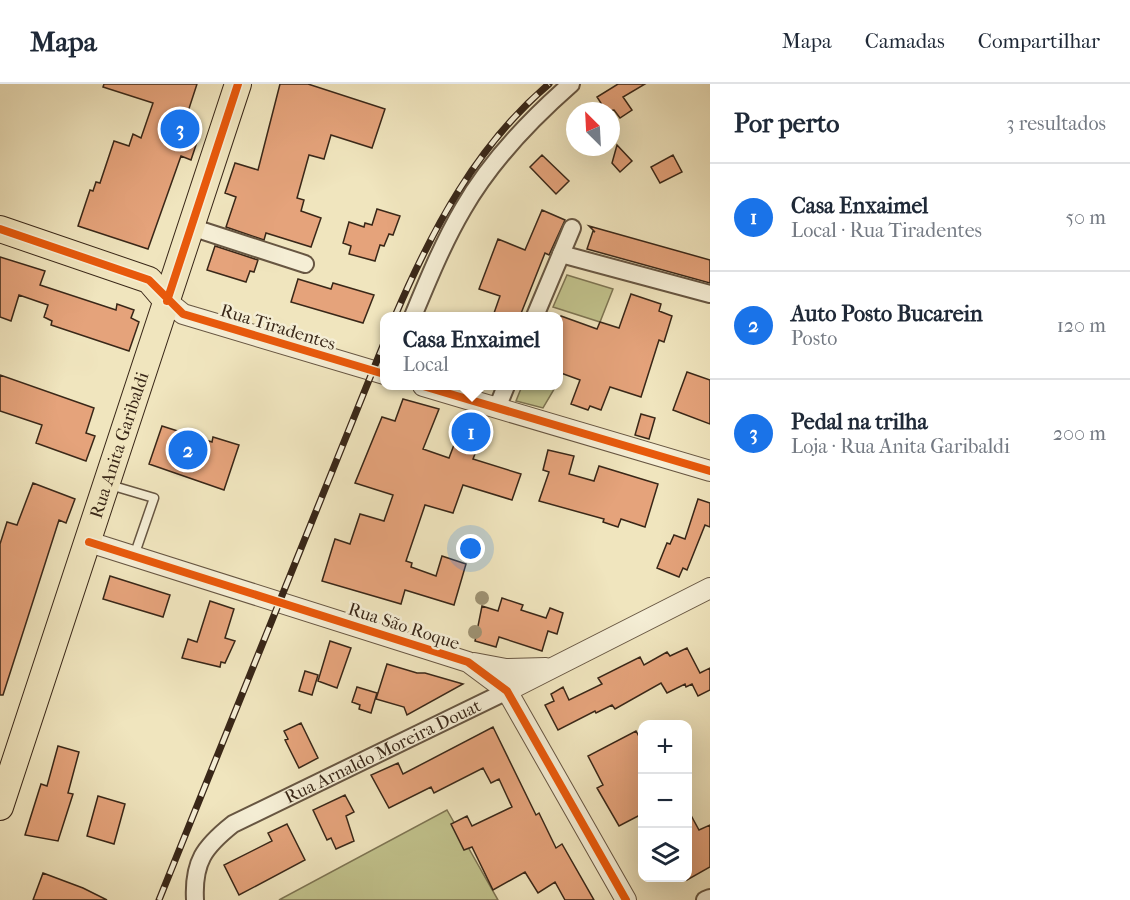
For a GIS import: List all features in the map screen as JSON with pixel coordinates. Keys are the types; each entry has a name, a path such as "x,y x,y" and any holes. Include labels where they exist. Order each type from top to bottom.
{"main road":[{"name":"Rua Anita Garibaldi","path":"0,807 238,84"},
{"path":"0,229 149,280 167,301"}],"street":[{"path":"415,312 442,249 464,207 516,139 571,84"},
{"path":"191,227 305,264"},
{"path":"537,312 572,228"},
{"path":"561,254 710,294"},
{"name":"Rua Tiradentes","path":"167,301 183,314 380,373"},
{"path":"436,390 710,471"},
{"path":"497,408 504,390"},
{"name":"Rua São Roque","path":"89,542 468,662 507,691 626,900"},
{"name":"Rua Arnaldo Moreira Douat","path":"195,900 194,881 199,860 211,841 233,824 507,691 710,588"},
{"path":"468,662 524,670 555,666"},
{"path":"705,900 710,897"}],"lane":[{"path":"108,484 154,498 134,556"}],"green space":[{"path":"567,275 613,289 600,322 553,307"},
{"path":"520,390 554,390 543,408 516,401"},
{"path":"447,810 498,900 279,900"}],"building":[{"path":"104,84 197,84 182,130 199,136 191,160 181,156 148,249 78,226 90,190 93,191 96,182 100,183 114,141 129,146 133,134 141,138 153,103 103,87"},
{"path":"280,84 308,84 385,109 372,148 331,135 324,159 309,155 297,198 304,200 301,211 321,218 311,247 266,233 264,240 226,227 236,197 225,193 235,163 258,170"},
{"path":"618,84 645,84 623,97 632,110 620,118 620,102 600,102 597,97"},
{"path":"620,148 632,161 620,172 612,163 614,156 620,156"},
{"path":"542,155 569,181 556,194 530,167"},
{"path":"673,155 682,172 660,183 651,167"},
{"path":"377,209 400,216 393,235 389,234 384,246 380,245 375,261 349,254 351,246 343,243 349,222 364,227 365,223 372,225"},
{"path":"542,210 565,220 549,255 545,253 522,312 494,312 500,296 479,289 498,239 525,250"},
{"path":"589,226 710,260 710,283 587,249 593,231 595,232"},
{"path":"215,246 258,260 254,272 250,271 246,282 207,270"},
{"path":"0,257 45,271 40,285 116,310 117,304 134,310 131,318 139,322 129,351 51,325 52,321 44,317 48,305 19,295 11,321 0,317"},
{"path":"298,279 331,289 333,283 374,295 363,323 291,302"},
{"path":"631,294 661,304 659,311 672,316 664,342 659,340 641,397 610,387 601,410 590,406 588,410 571,404 580,380 563,374 563,317 597,329 600,322 619,328"},
{"path":"687,372 710,380 710,424 673,410"},
{"path":"0,375 94,408 86,433 95,436 86,461 36,443 42,425 0,411"},
{"path":"403,399 439,409 423,449 449,458 463,421 485,429 473,459 521,474 512,500 463,485 453,513 425,505 406,561 412,563 411,567 436,576 442,556 466,564 454,605 405,590 401,604 322,581 335,539 350,544 360,514 384,521 393,495 355,483 382,417 395,421"},
{"path":"641,414 655,418 649,439 635,435"},
{"path":"162,426 212,442 213,437 239,445 224,490 149,464"},
{"path":"548,450 574,456 569,474 594,481 599,466 658,484 645,527 621,519 618,527 603,522 604,519 539,501 549,472 543,470"},
{"path":"33,483 75,499 66,523 59,520 3,695 0,695 0,544 7,522 17,525"},
{"path":"698,499 710,503 710,527 705,525 687,570 683,568 679,577 657,568 667,543 670,544 674,535 685,539"},
{"path":"110,576 170,595 163,617 103,599"},
{"path":"502,598 523,605 521,610 546,618 550,608 563,613 557,634 548,631 542,651 499,637 496,647 475,641 482,606 498,611"},
{"path":"210,601 234,609 225,638 235,641 225,663 221,662 220,667 182,658 188,639 197,642"},
{"path":"330,641 351,648 337,688 318,681"},
{"path":"687,648 700,673 710,668 710,690 698,696 692,684 686,687 685,684 667,693 661,683 615,709 612,705 596,713 595,711 558,730 545,705 554,701 551,694 563,687 569,700 602,684 598,678 640,657 644,665 667,652 670,656"},
{"path":"387,664 463,684 407,715 404,707 376,699"},
{"path":"305,671 318,675 312,695 299,691"},
{"path":"357,687 377,693 371,713 359,709 360,705 352,702"},
{"path":"301,723 318,758 299,768 285,740 288,739 284,731"},
{"path":"493,727 536,815 539,813 556,848 562,844 594,900 565,900 555,882 538,893 525,872 493,890 472,847 464,850 451,824 467,816 472,826 512,807 499,779 491,783 483,768 434,793 431,787 389,808 371,775 398,763 403,774"},
{"path":"636,731 638,735 638,816 619,826 597,788 603,785 588,756"},
{"path":"58,746 79,752 68,793 73,794 58,841 25,835 41,784 47,786"},
{"path":"345,795 354,812 346,816 354,841 336,849 331,838 327,840 313,810"},
{"path":"98,796 125,804 114,844 87,836"},
{"path":"692,817 699,830 710,825 710,867 692,877"},
{"path":"287,824 305,860 239,895 224,865 272,841 268,833"},
{"path":"43,873 83,888 107,900 33,900"}],"railway":[{"path":"397,312 424,252 458,191 499,134 549,84"},
{"path":"159,900 380,353"}],"cycle path":[{"path":"167,301 238,84"},
{"path":"0,229 149,280 183,314 380,373"},
{"path":"437,390 710,471"},
{"path":"89,542 468,662 507,691 626,900"}],"place":[{"name":"Pedal na trilha","path":"180,129"},
{"name":"Casa Enxaimel","path":"471,432"},
{"name":"Auto Posto Bucarein","path":"188,450"}]}
